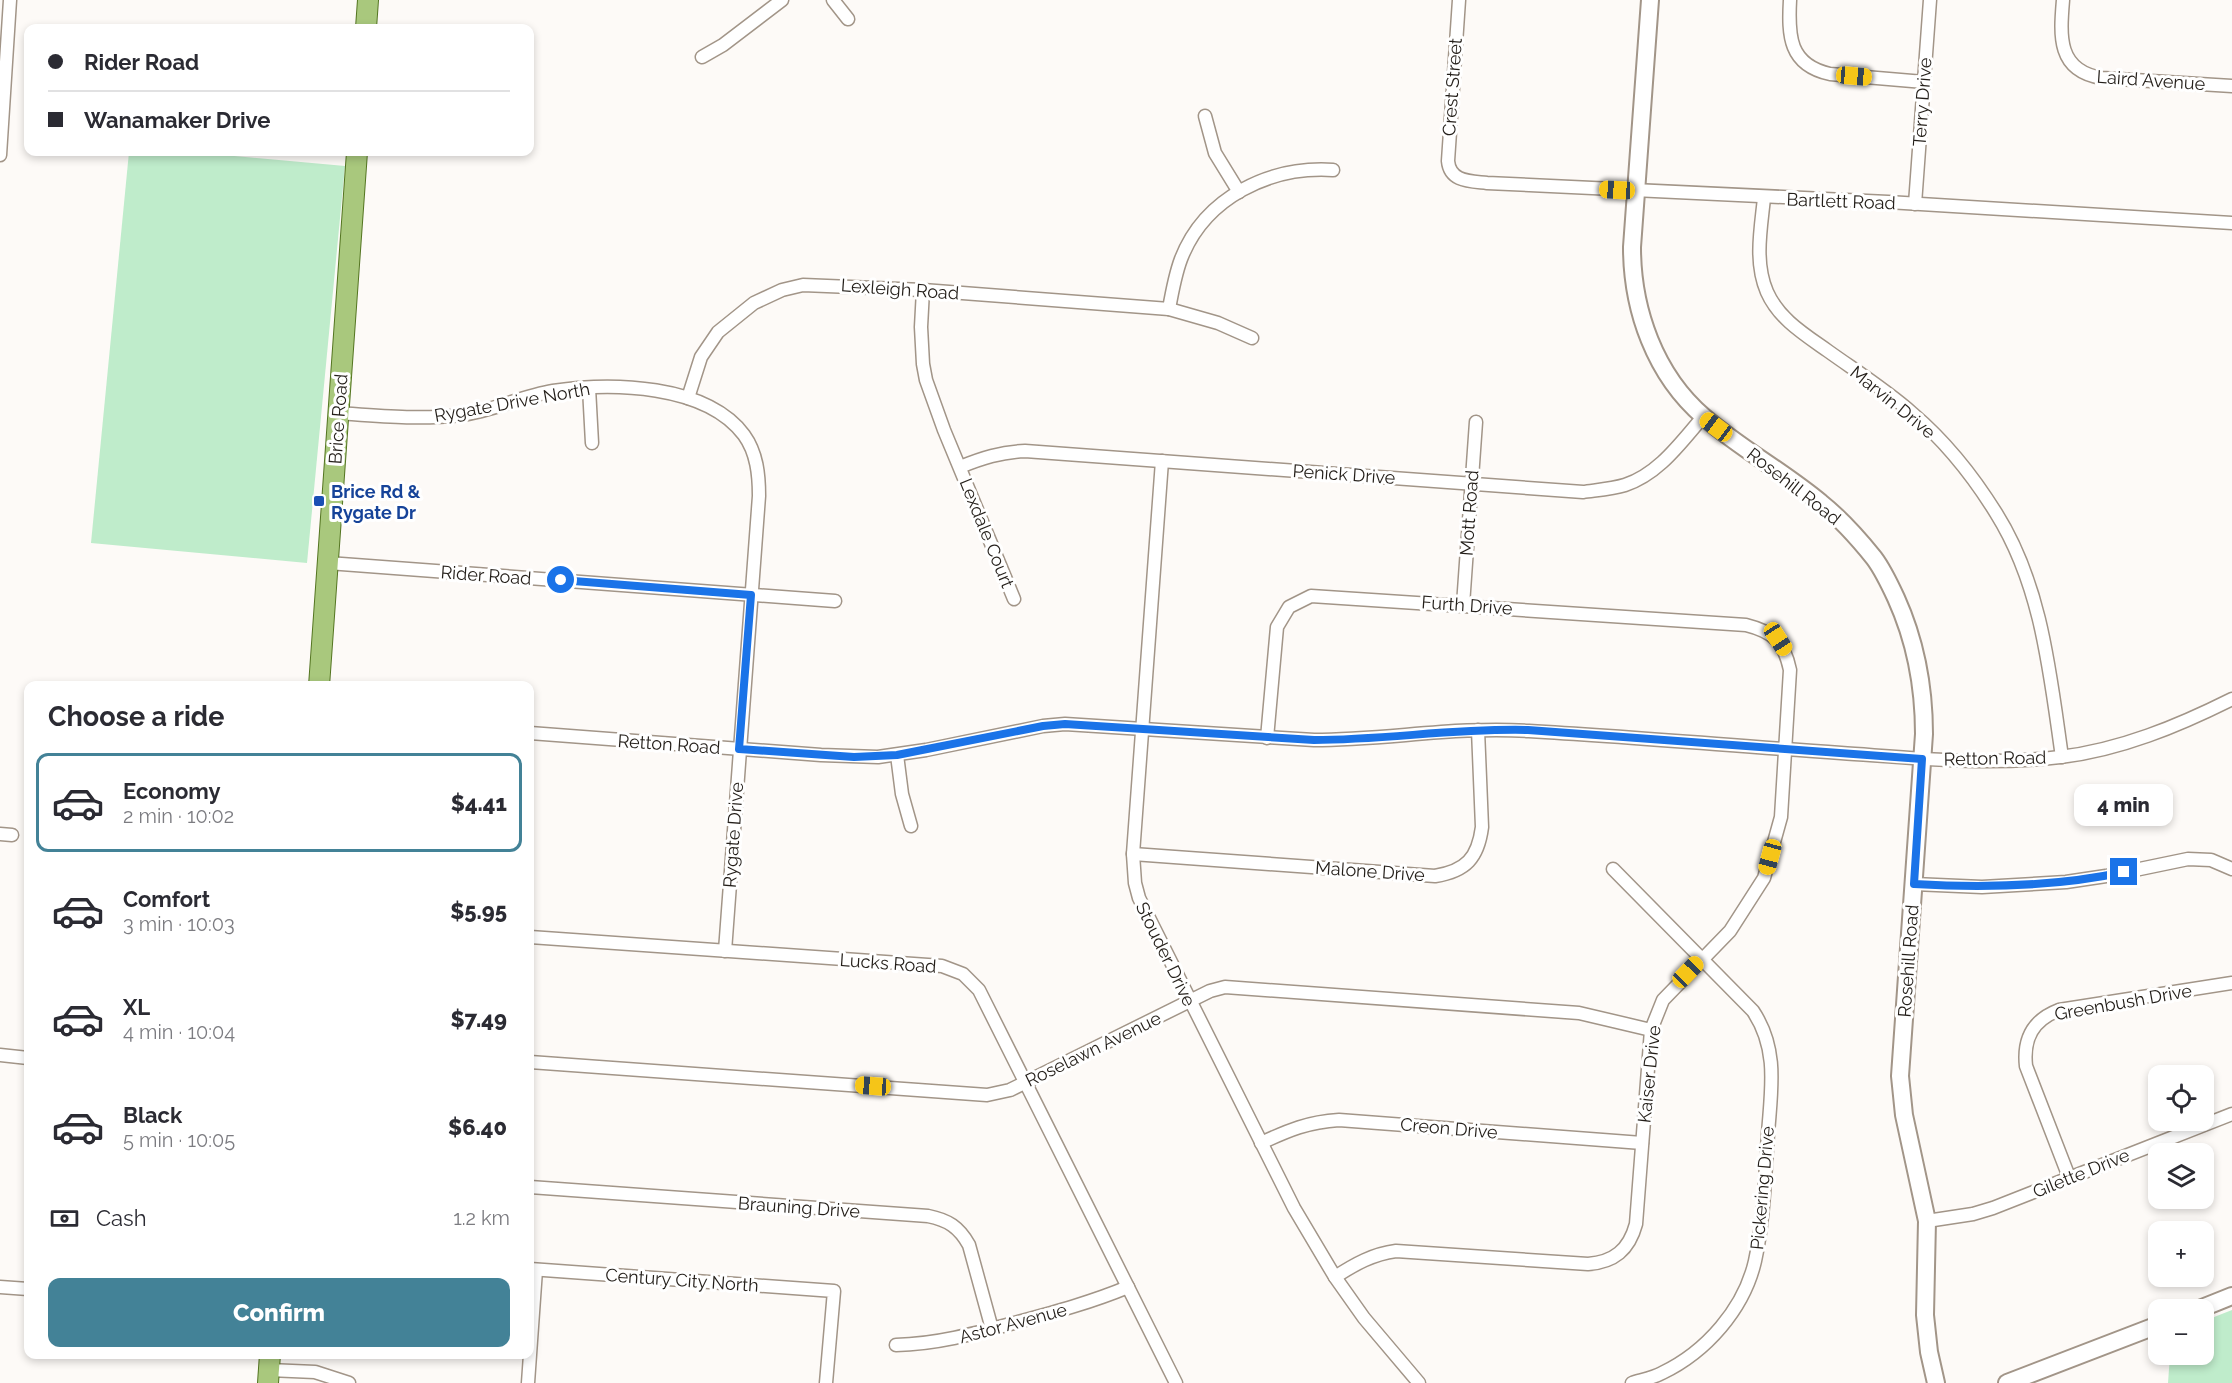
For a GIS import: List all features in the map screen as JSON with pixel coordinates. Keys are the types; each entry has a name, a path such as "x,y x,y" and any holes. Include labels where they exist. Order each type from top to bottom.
{"main road":[{"path":"366,24 368,0"},
{"name":"Brice Road","path":"319,681 357,156"}],"street":[{"path":"0,155 9,0"},
{"path":"702,57 723,45 782,0"},
{"path":"833,0 848,19"},
{"name":"Crest Street","path":"1452,174 1448,161 1459,0"},
{"name":"Rosehill Road","path":"1650,0 1632,264 1641,316 1655,352 1665,370 1703,417 1821,502 1876,561 1903,613 1917,658 1924,710 1900,1076 1904,1115 1927,1221 1924,1315 1936,1383"},
{"path":"1790,0 1790,36 1796,52 1808,65 1830,74 1924,82"},
{"name":"Terry Drive","path":"1915,204 1930,0"},
{"name":"Laird Avenue","path":"2063,0 2061,38 2067,57 2087,75 2102,78 2232,86"},
{"path":"1206,116 1215,153 1239,192"},
{"path":"1169,309 1179,267 1189,243 1211,214 1254,183 1284,172 1301,169 1333,170"},
{"name":"Bartlett Road","path":"1452,174 1465,180 1487,183 1915,204 2232,223"},
{"name":"Marvin Drive","path":"1764,198 1760,266 1764,284 1773,304 1799,331 1892,397 1931,430 1960,461 1997,514 2010,538 2025,571 2044,641 2062,757"},
{"name":"Lexleigh Road","path":"688,398 700,357 718,332 741,311 767,296 803,285 923,290 1128,304 1169,309 1218,323 1252,338"},
{"name":"Lexdale Court","path":"923,290 921,327 926,380 1014,599"},
{"name":"Rygate Drive North","path":"338,413 400,418 464,415 553,391 616,386 644,388 688,398 719,413 744,436"},
{"path":"589,388 592,443"},
{"name":"Penick Drive","path":"960,467 991,455 1015,452 1583,492 1626,485 1663,462 1703,417"},
{"name":"Mott Road","path":"1463,605 1476,422"},
{"name":"Rygate Drive","path":"725,951 759,496 757,465 744,436"},
{"name":"Stouder Drive","path":"1162,461 1133,854 1138,898 1294,1208 1335,1277 1364,1318 1419,1383"},
{"name":"Rider Road","path":"328,563 835,601"},
{"name":"Furth Drive","path":"1267,738 1275,640 1280,621 1289,607 1311,596 1746,625 1763,629 1778,639"},
{"name":"Kaiser Drive","path":"1335,1277 1363,1260 1380,1253 1396,1251 1588,1264 1610,1260 1628,1245 1636,1224 1651,1030 1663,1000 1730,931 1764,878 1781,817 1790,670 1787,654 1778,639"},
{"name":"Retton Road","path":"534,733 843,756 897,755 1057,724 1267,738 1343,740 1478,730 1528,730 1922,759 2000,761 2062,757 2103,749 2148,736 2232,699"},
{"name":"Malone Drive","path":"1133,854 1435,876 1459,870 1477,852 1481,839 1478,730"},
{"path":"897,755 902,794 911,826"},
{"path":"1914,884 1982,887 2066,882 2188,859 2211,860 2232,869"},
{"name":"Pickering Drive","path":"1613,869 1753,1011 1762,1024 1770,1046 1772,1070 1760,1234 1755,1263 1745,1291 1730,1316 1711,1339 1687,1358 1661,1374 1632,1383"},
{"name":"Lucks Road","path":"534,937 942,966 963,974 979,990 1176,1383"},
{"name":"Greenbush Drive","path":"2069,1177 2026,1066 2025,1054 2031,1030 2047,1014 2059,1010 2232,983"},
{"name":"Roselawn Avenue","path":"534,1062 987,1095 1010,1090 1217,988 1237,987 1579,1013 1651,1030"},
{"path":"0,1055 24,1058"},
{"name":"Gilette Drive","path":"1927,1221 1973,1214 1993,1208 2232,1114"},
{"name":"Creon Drive","path":"1261,1143 1298,1126 1317,1121 1339,1120 1642,1143"},
{"name":"Brauning Drive","path":"534,1187 941,1218 953,1224 963,1233 969,1245 992,1329"},
{"name":"Century City North","path":"534,1270 834,1291 826,1383"},
{"path":"0,1287 24,1290"},
{"name":"Astor Avenue","path":"896,1345 934,1342 992,1329 1085,1304 1128,1287"},
{"path":"2214,1303 2232,1296"},
{"path":"2007,1383 2148,1328"},
{"path":"528,1383 529,1359"},
{"path":"269,1369 315,1372 349,1383"}],"green space":[{"path":"129,156 235,156 345,166 307,563 91,543"},
{"path":"2232,1310 2232,1383 2168,1383 2169,1365 2214,1365 2214,1317"}],"place":[{"name":"Brice Rd & Rygate Dr","path":"319,501"}],"route":[{"path":"561,580 751,595 739,749 878,757 926,750 1043,726 1065,724 1314,740 1478,730 1528,730 1922,759 1914,884 1982,887 2024,885 2066,882 2124,872"}]}
